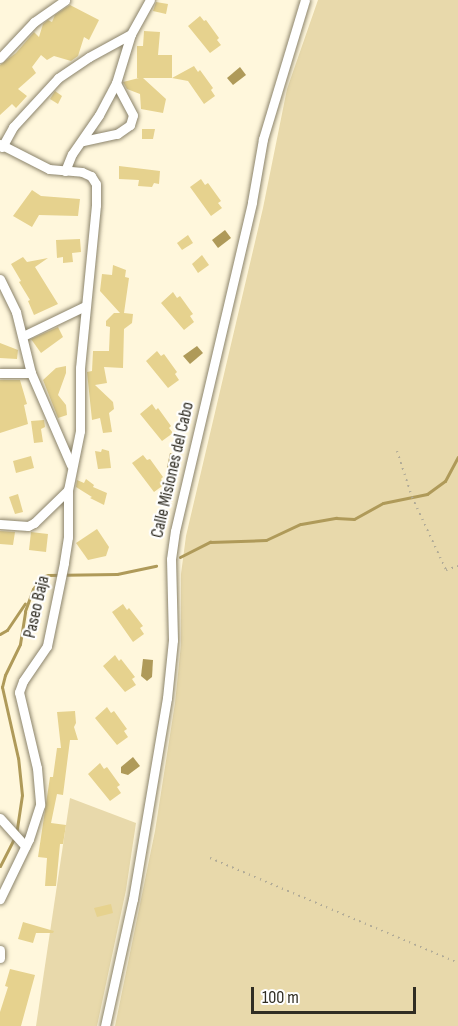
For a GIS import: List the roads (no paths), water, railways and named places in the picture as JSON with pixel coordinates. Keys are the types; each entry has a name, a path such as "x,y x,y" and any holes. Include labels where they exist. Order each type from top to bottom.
{"street":[{"path":"0,58 34,22 65,0"},
{"path":"131,34 89,57 58,78 13,127 1,146 33,163 65,171 72,154 83,141 116,83 131,34 150,0"},
{"name":"Calle Misiones del Cabo","path":"105,1026 133,898 167,698 173,640 171,559 175,531 252,202 263,139 305,0"},
{"path":"83,141 117,134 130,125 133,115 116,83"},
{"name":"Paseo Baja","path":"0,899 25,846 40,805 37,768 19,692 23,681 47,646 53,625 68,537 68,490 71,465 80,431 80,368 96,184 91,176 82,172 65,171"},
{"path":"0,279 16,312 32,373 71,465"},
{"path":"23,336 85,306"},
{"path":"0,373 32,373"},
{"path":"0,524 28,526 34,523 68,490"},
{"path":"0,818 25,846"},
{"path":"0,950 0,958"}],"waterway":[{"path":"180,557 210,542 266,540 301,524 336,518 354,519 383,503 427,494 445,481 458,457"},
{"path":"0,866 16,835 22,795 18,758 2,687 5,675 20,644 25,611 33,589 41,577 48,575 117,574 156,566"},
{"path":"0,634 7,630 25,603"}]}
